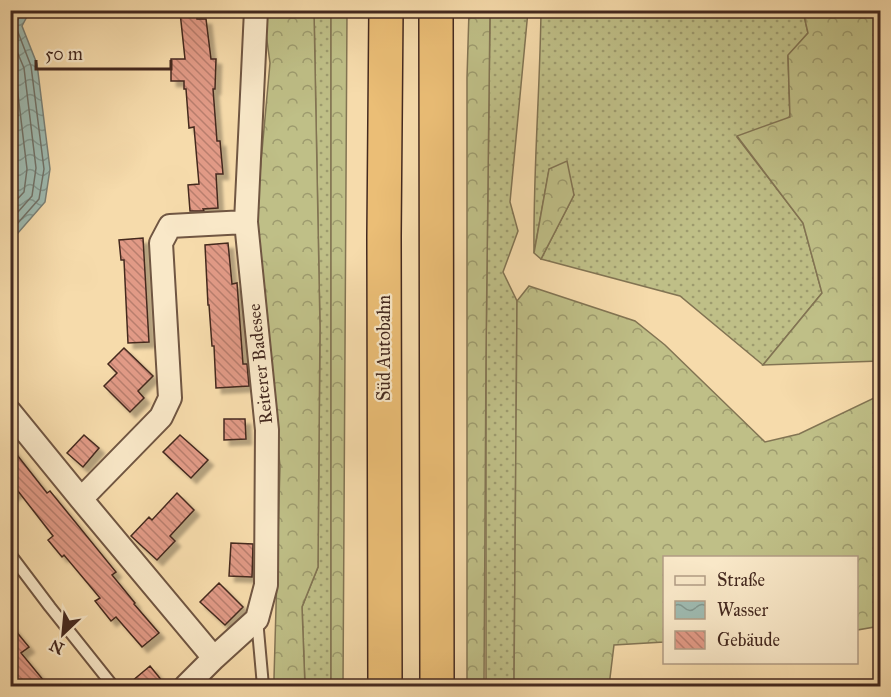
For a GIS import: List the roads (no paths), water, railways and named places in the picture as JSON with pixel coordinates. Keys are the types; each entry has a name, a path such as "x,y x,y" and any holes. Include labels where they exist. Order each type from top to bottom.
{"highway":[{"name":"Süd Autobahn","path":"386,10 384,236 386,687"},
{"path":"436,10 437,687"}],"street":[{"name":"Reiterer Badesee","path":"256,10 246,222 267,430 266,585 257,619"},
{"path":"81,499 161,417 170,399 161,243 170,226 246,222"},
{"path":"10,412 214,658"},
{"path":"186,687 257,619"}],"lane":[{"path":"10,554 113,687"},
{"path":"257,619 263,687"}],"water":[{"path":"11,10 30,11 22,26 37,64 50,169 45,202 11,241"}]}
